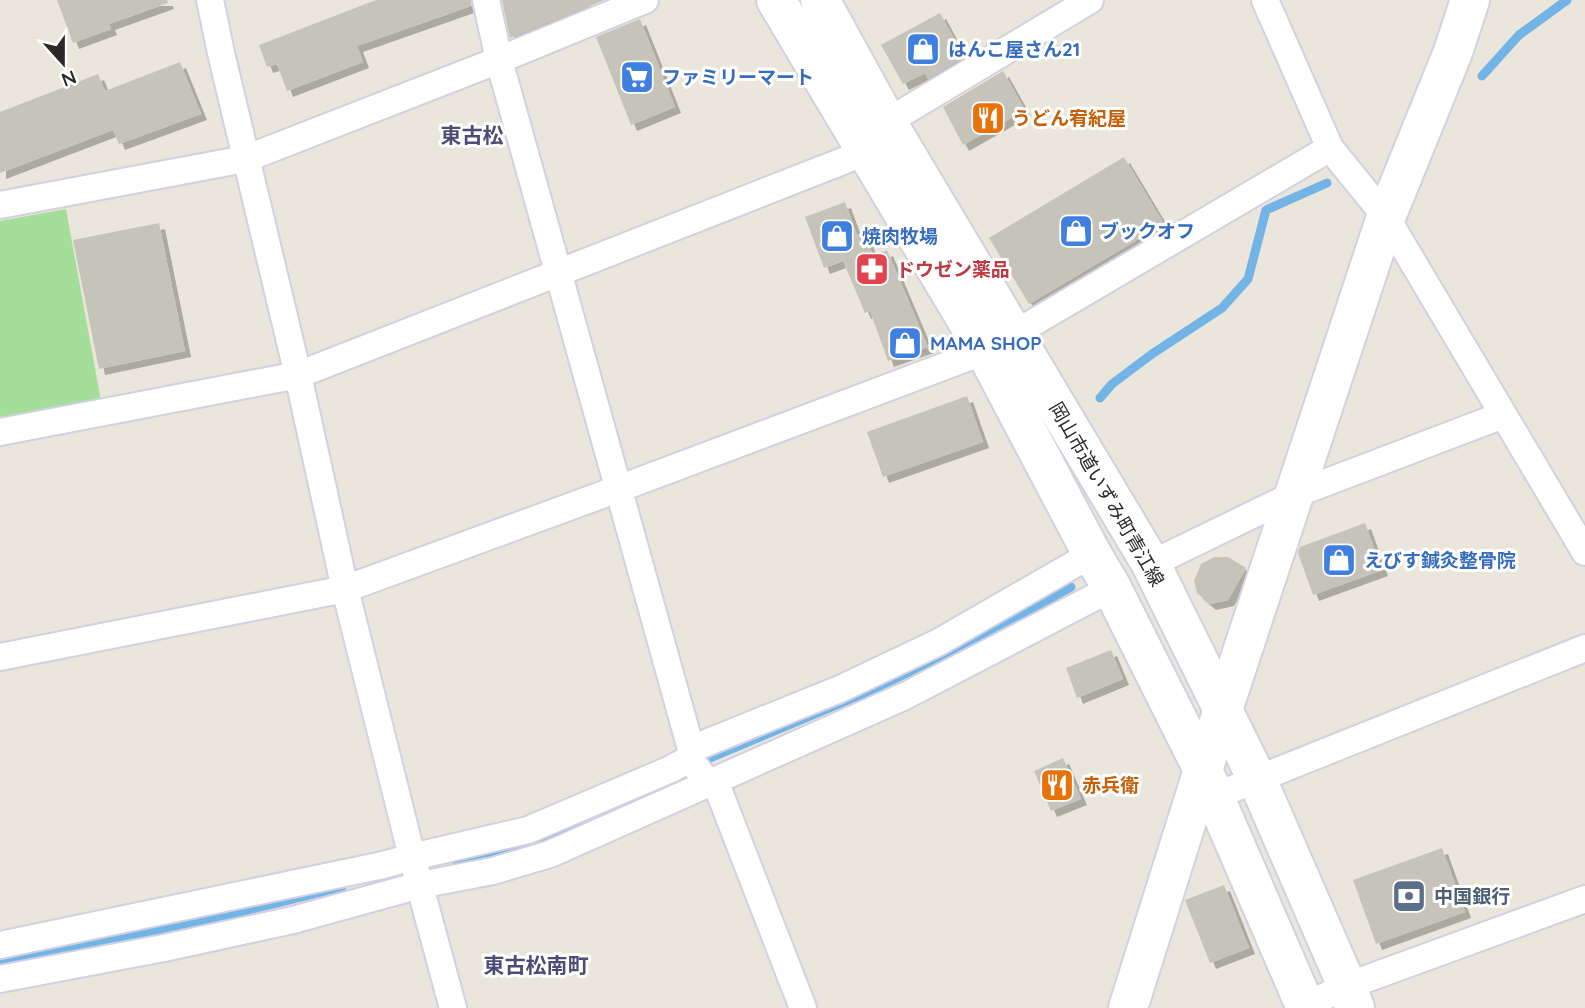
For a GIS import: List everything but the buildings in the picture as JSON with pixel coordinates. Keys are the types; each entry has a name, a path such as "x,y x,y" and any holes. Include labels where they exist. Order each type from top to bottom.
{"street":[{"path":"210,0 345,589 453,1008"},
{"path":"486,0 499,60 618,489 700,763 803,1008"},
{"path":"0,205 245,159 645,0"},
{"name":"岡山市道いずみ町青江線","path":"776,0 876,137 1000,343 1151,564 1257,779 1351,997"},
{"name":"岡山市道いずみ町青江線","path":"820,0 876,137"},
{"path":"0,432 298,375 558,273 876,137 1090,0"},
{"path":"1265,0 1330,149 1386,217 1585,552"},
{"path":"1128,1008 1209,783 1223,712 1386,217 1453,52 1470,0"},
{"path":"0,657 345,589 618,489 1000,343 1330,149"},
{"name":"岡山市道いずみ町青江線","path":"1000,343 1093,554 1209,783 1304,1007"},
{"path":"1151,564 1293,495 1503,415"},
{"path":"0,979 293,920 420,885 493,871 550,854 700,763 840,689 939,642 1093,554"},
{"path":"0,945 369,868 528,830 671,769 700,763 905,696 1112,588"},
{"path":"1209,783 1257,779 1585,648"},
{"path":"1304,1007 1351,997 1585,899"}],"green space":[{"path":"66,209 101,401 0,420 0,221"}],"waterway":[{"path":"1482,76 1519,35 1567,0"},
{"path":"1100,398 1112,384 1152,354 1222,308 1248,279 1266,210 1327,183"},
{"path":"698,766 705,760 872,690 973,641 1071,587"},
{"path":"455,860 529,844 575,824"},
{"path":"0,960 184,926 342,887"}],"place":[{"name":"はんこ屋さん21","path":"923,49"},
{"name":"ファミリーマート","path":"637,77"},
{"name":"うどん宥紀屋","path":"988,118"},
{"name":"ブックオフ","path":"1076,231"},
{"name":"焼肉牧場","path":"837,236"},
{"name":"ドウゼン薬品","path":"872,269"},
{"name":"MAMA SHOP","path":"905,343"},
{"name":"えびす鍼灸整骨院","path":"1339,560"},
{"name":"赤兵衛","path":"1057,785"},
{"name":"中国銀行","path":"1409,896"}],"district":[{"name":"東古松","path":"472,136"},
{"name":"東古松南町","path":"536,966"}]}
